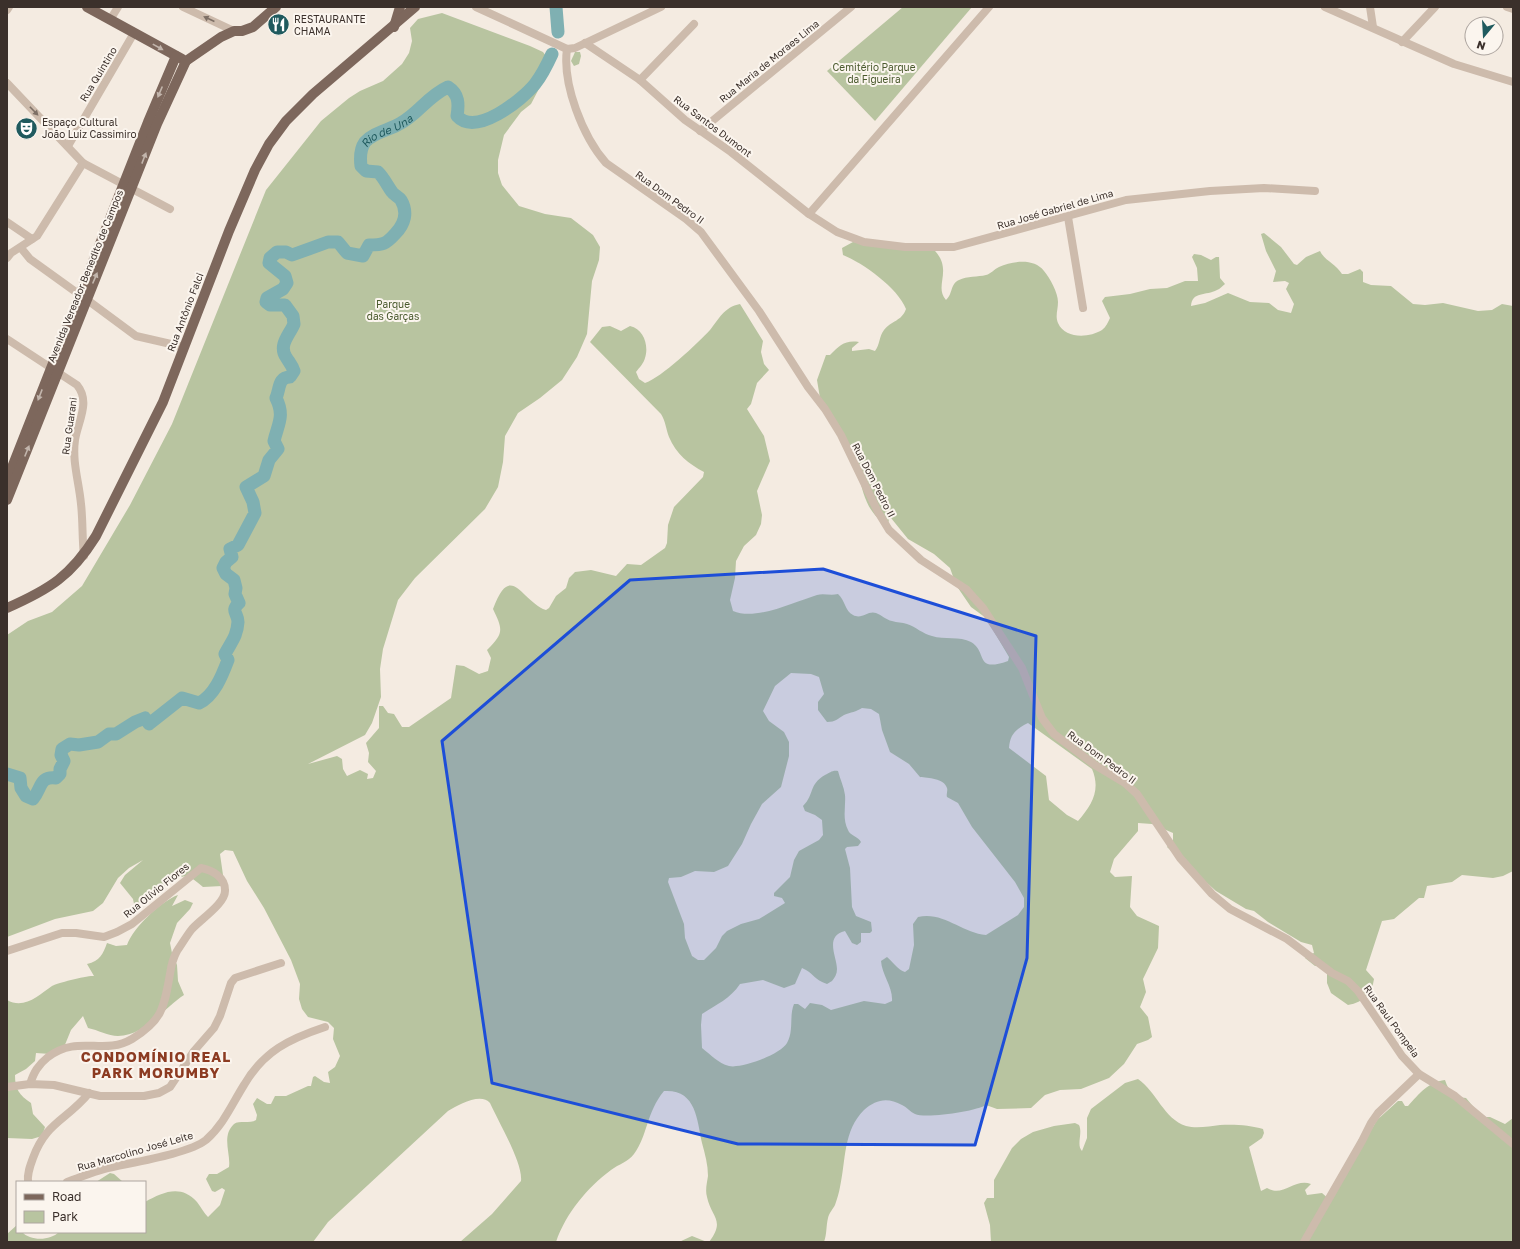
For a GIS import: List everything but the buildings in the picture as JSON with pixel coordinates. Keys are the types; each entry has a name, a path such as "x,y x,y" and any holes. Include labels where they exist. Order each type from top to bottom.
{"main road":[{"path":"87,7 186,60 215,41 234,31 242,31 253,27 276,7"},
{"path":"394,27 400,7"},
{"name":"Rua Antônio Falci","path":"7,608 35,596 53,585 71,570 84,556 96,536 163,402 232,224 255,170 269,144 286,121 313,94 394,27 415,7"},
{"name":"Avenida Vereador Benedito de Campos","path":"7,480 54,371 128,187 176,56"},
{"name":"Avenida Vereador Benedito de Campos","path":"152,123 186,60"},
{"name":"Avenida Vereador Benedito de Campos","path":"7,500 54,371"}],"street":[{"path":"110,20 118,7"},
{"path":"183,7 234,31"},
{"path":"476,7 567,49 585,43 661,7"},
{"name":"Rua Maria de Moraes Lima","path":"700,131 851,7"},
{"path":"808,214 989,7"},
{"path":"1325,7 1374,27 1402,42 1454,64 1513,82"},
{"path":"1370,7 1374,27"},
{"path":"1402,42 1435,7"},
{"path":"1507,7 1513,9"},
{"path":"640,80 694,24"},
{"name":"Rua Quintino","path":"68,146 134,33"},
{"name":"Rua Santos Dumont","path":"585,43 640,80 654,94 700,131 737,156 808,214"},
{"name":"Rua Dom Pedro II","path":"567,49 566,60 573,99 582,125 598,154 606,163 686,219 701,232 759,311 808,387 825,409 841,435 878,512 890,530 921,560 966,589 983,608 1022,668 1042,718 1054,734 1095,765 1125,783 1137,794 1180,858 1212,894 1230,909 1269,929"},
{"path":"7,82 83,163 170,209"},
{"path":"7,258 11,253 21,248 44,228 83,163"},
{"name":"Rua José Gabriel de Lima","path":"808,214 837,232 864,242 906,247 954,247 1126,200 1210,191 1264,188 1315,191"},
{"path":"1068,217 1083,308"},
{"path":"7,222 32,239"},
{"path":"21,248 30,259 136,336 184,347"},
{"name":"Rua Guarani","path":"7,340 77,385 83,392 85,399 77,429 74,457 81,506 84,556"},
{"name":"Rua Olívio Flores","path":"7,951 62,933 76,933 104,937 117,932 132,924 201,868 213,871 223,880 226,891 223,899 191,931 176,953 164,1005 153,1022 131,1040 117,1045 71,1046 61,1049 37,1066 30,1084"},
{"name":"Rua Raul Pompeia","path":"1269,929 1287,939 1332,972 1348,981 1358,991 1402,1056 1419,1074 1456,1096 1513,1144"},
{"path":"7,1087 30,1084 66,1087 100,1096 144,1096 159,1093 170,1087 194,1051 214,1028 220,1016 231,983 235,978 281,963"},
{"name":"Rua Marcolino José Leite","path":"70,1181 104,1169 171,1154 205,1140 230,1112 244,1084 260,1062 284,1043 325,1027"},
{"path":"1304,1242 1371,1123 1378,1113 1419,1074"},
{"path":"28,1181 32,1160 46,1132 53,1124 77,1107 89,1093"}],"highlighted area":[{"path":"823,569 1036,636 1027,958 975,1145 738,1144 492,1083 442,741 630,580"}],"green space":[{"name":"Cemitério Parque da Figueira","path":"903,7 972,7 875,121 827,71"},
{"name":"Parque das Garças","path":"442,13 543,52 552,64 531,104 521,112 504,135 498,160 498,173 502,185 519,206 545,214 571,218 593,235 600,247 599,260 592,281 587,334 577,357 562,380 540,398 518,413 505,436 503,462 498,487 485,509 415,578 398,600 383,649 380,669 381,697 372,723 365,735 308,764 337,756 342,759 343,769 347,776 360,770 368,774 367,779 373,778 376,771 368,762 369,753 366,743 379,728 379,706 383,706 388,713 394,714 402,727 409,727 451,698 456,665 464,666 479,674 488,671 491,658 487,650 497,639 500,631 499,622 493,609 499,595 505,587 511,585 517,588 537,605 546,610 549,608 556,596 566,588 569,578 575,572 591,570 616,576 627,564 641,565 665,548 667,543 668,525 674,507 703,477 704,472 693,466 675,449 661,414 590,342 602,327 610,326 621,331 630,326 635,328 642,334 646,343 644,362 636,372 639,379 645,383 652,380 688,351 710,330 726,311 740,304 763,341 761,352 764,364 769,370 757,383 751,404 747,409 764,436 770,461 757,491 762,515 761,524 756,535 744,546 736,561 735,578 730,600 733,611 753,614 786,606 817,595 838,594 848,611 853,615 862,616 873,612 890,620 910,625 929,635 942,638 967,640 976,646 986,663 997,664 1008,661 1009,657 986,618 971,607 956,585 950,568 934,554 908,539 891,518 889,519 888,524 881,521 876,516 865,497 859,476 821,404 817,380 826,355 830,355 840,346 850,342 859,342 852,348 852,351 869,349 875,351 884,330 899,319 906,309 896,293 888,285 870,270 843,255 842,248 853,242 932,248 939,256 942,263 942,288 946,300 950,295 954,284 962,279 983,276 997,268 1011,263 1029,262 1035,264 1044,271 1055,290 1058,298 1057,320 1061,328 1066,332 1078,336 1084,336 1097,333 1108,323 1110,318 1102,301 1105,297 1130,294 1150,289 1167,288 1185,281 1198,281 1197,268 1192,257 1194,254 1201,255 1211,260 1219,257 1220,278 1225,284 1213,292 1197,296 1192,301 1191,306 1205,303 1228,293 1250,302 1269,303 1278,310 1291,313 1294,304 1286,289 1289,283 1285,281 1273,282 1276,271 1266,251 1261,234 1264,233 1281,247 1294,264 1297,265 1306,257 1320,251 1342,274 1348,274 1360,269 1363,272 1363,282 1371,285 1391,286 1413,304 1425,305 1443,303 1478,311 1492,310 1502,304 1513,306 1513,871 1503,876 1493,878 1462,875 1452,882 1427,886 1424,898 1419,898 1394,919 1382,921 1366,970 1374,979 1371,989 1369,993 1359,1002 1348,1005 1331,993 1327,983 1327,964 1315,966 1305,958 1306,956 1314,953 1312,945 1301,942 1268,922 1254,911 1246,909 1216,891 1167,847 1173,840 1173,833 1152,824 1138,823 1138,831 1114,859 1110,872 1115,877 1132,876 1130,907 1137,916 1159,926 1158,948 1143,979 1146,992 1140,1007 1148,1017 1152,1037 1137,1044 1124,1064 1109,1078 1081,1089 1060,1090 1045,1095 1031,1108 997,1109 986,1105 973,1110 929,1116 915,1114 897,1102 882,1100 873,1103 857,1118 852,1127 846,1146 839,1192 835,1205 827,1221 824,1242 709,1242 714,1235 717,1223 706,1194 708,1176 706,1160 696,1115 689,1100 683,1095 675,1092 664,1091 654,1107 639,1147 634,1154 602,1177 578,1202 565,1221 556,1242 460,1242 492,1214 521,1181 521,1173 514,1153 490,1103 486,1100 475,1099 448,1111 328,1222 313,1242 7,1242 7,1234 16,1226 16,1233 23,1233 30,1237 40,1239 51,1237 58,1233 146,1233 146,1201 158,1195 178,1191 191,1196 208,1217 220,1205 225,1190 222,1188 215,1192 212,1191 206,1179 209,1174 217,1174 229,1167 227,1139 230,1129 234,1124 256,1120 257,1115 253,1104 257,1098 267,1104 271,1104 275,1096 286,1096 311,1086 313,1077 315,1076 324,1082 330,1083 328,1072 335,1067 340,1056 333,1039 334,1028 328,1022 308,1017 302,1009 299,999 300,984 291,960 264,908 247,881 233,851 225,850 220,854 224,882 222,886 203,887 190,877 184,876 171,882 136,906 133,899 120,883 125,875 143,860 129,868 118,878 103,903 93,911 55,919 7,937 7,635 28,621 52,612 82,586 130,505 172,424 266,190 321,121 349,98 360,91 383,81 402,64 409,53 412,41 410,28 418,19","holes":["791,673 811,674 819,677 824,694 818,702 818,710 827,722 834,721 844,715 862,708 871,709 879,714 882,730 890,752 909,764 920,777 935,779 943,782 947,789 947,797 958,803 972,827 1015,882 1024,898 1024,907 1018,915 986,935 936,917 918,917 913,924 914,945 909,969 905,972 902,971 887,957 881,961 883,971 891,991 892,1001 885,1004 864,1001 831,1010 822,1005 810,1003 805,1009 798,1004 794,1004 789,1038 783,1047 777,1052 761,1060 743,1065 729,1066 718,1061 702,1048 702,1014 732,994 740,984 763,980 784,988 795,984 802,968 819,981 827,984 832,981 837,972 833,947 835,937 845,931 852,943 857,945 861,942 861,933 870,933 872,931 871,922 856,916 852,907 850,868 845,849 847,847 858,846 861,842 849,832 846,826 844,792 838,771 833,771 816,782 807,802 803,806 805,811 822,820 823,835 819,840 799,851 794,860 790,877 774,893 774,896 782,898 785,903 759,919 741,924 727,931 722,936 716,948 704,960 698,960 692,956 685,938 684,924 668,882 669,878 681,877 695,871 714,872 728,866 742,844 762,804 781,787 789,756 789,742 784,732 769,721 763,711 775,686","1028,723 1092,769 1096,784 1094,797 1078,821 1067,815 1049,800 1046,776 1009,748 1012,736 1020,727"]},
{"path":"575,52 580,52 581,56 579,64 574,66 571,61"},
{"path":"178,895 172,906 185,900 193,903 190,909 177,923 170,943 177,965 178,981 184,995 145,1026 127,1035 114,1036 88,1028 83,1016 71,1030 62,1052 50,1054 36,1053 35,1061 26,1069 15,1075 15,1080 18,1091 31,1103 33,1114 45,1127 42,1136 32,1139 7,1138 7,1000 13,1003 25,1002 37,997 52,986 66,981 94,976 87,964 98,959 107,943 116,946 127,945 135,931 148,916 171,898"},
{"path":"1138,1079 1150,1090 1172,1117 1186,1126 1199,1127 1236,1125 1263,1129 1264,1133 1262,1138 1249,1147 1261,1191 1267,1188 1278,1191 1305,1183 1311,1184 1305,1190 1307,1195 1322,1193 1330,1200 1377,1120 1398,1101 1402,1101 1405,1106 1408,1106 1429,1086 1445,1080 1452,1093 1466,1098 1482,1117 1490,1117 1505,1124 1513,1118 1513,1242 991,1242 990,1225 984,1203 987,1198 994,1198 994,1180 1012,1148 1021,1139 1033,1132 1054,1126 1075,1123 1079,1125 1080,1128 1080,1148 1082,1151 1087,1138 1087,1118 1091,1109 1125,1083"},
{"path":"110,1173 114,1174 122,1181 98,1181"},
{"path":"692,1236 707,1242 679,1242"}],"waterway":[{"name":"Rio de Una","path":"556,7 558,32"},
{"name":"Rio de Una","path":"7,774 20,778 21,788 26,796 33,799 46,779 56,778 60,774 60,769 64,761 61,755 62,749 70,744 79,745 98,742 109,734 116,734 135,722 145,718 149,724 182,698 199,703 213,691 228,660 225,654 235,636 238,622 235,608 239,603 235,594 236,588 234,580 226,574 223,568 226,562 232,557 230,549 238,545 255,513 253,502 246,487 264,476 269,460 278,449 274,441 280,420 279,404 276,398 281,381 290,377 294,371 284,353 283,348 294,324 293,316 285,305 270,305 266,302 267,298 283,289 287,283 285,276 269,263 270,258 277,252 286,252 292,255 328,242 338,242 347,253 363,256 369,245 387,242 401,226 405,213 401,200 393,193 378,172 366,171 361,166 360,160 362,148 365,142 377,133 397,125 407,119 435,95 448,87 456,96 458,107 457,116 465,121 475,122 498,114 510,107 529,91 540,77 552,54"}],"place":[{"name":"RESTAURANTE CHAMA","path":"278,25"},
{"name":"Espaço Cultural João Luiz Cassimiro","path":"27,128"}],"district":[{"name":"CONDOMÍNIO REAL PARK MORUMBY","path":"156,1064"}]}
